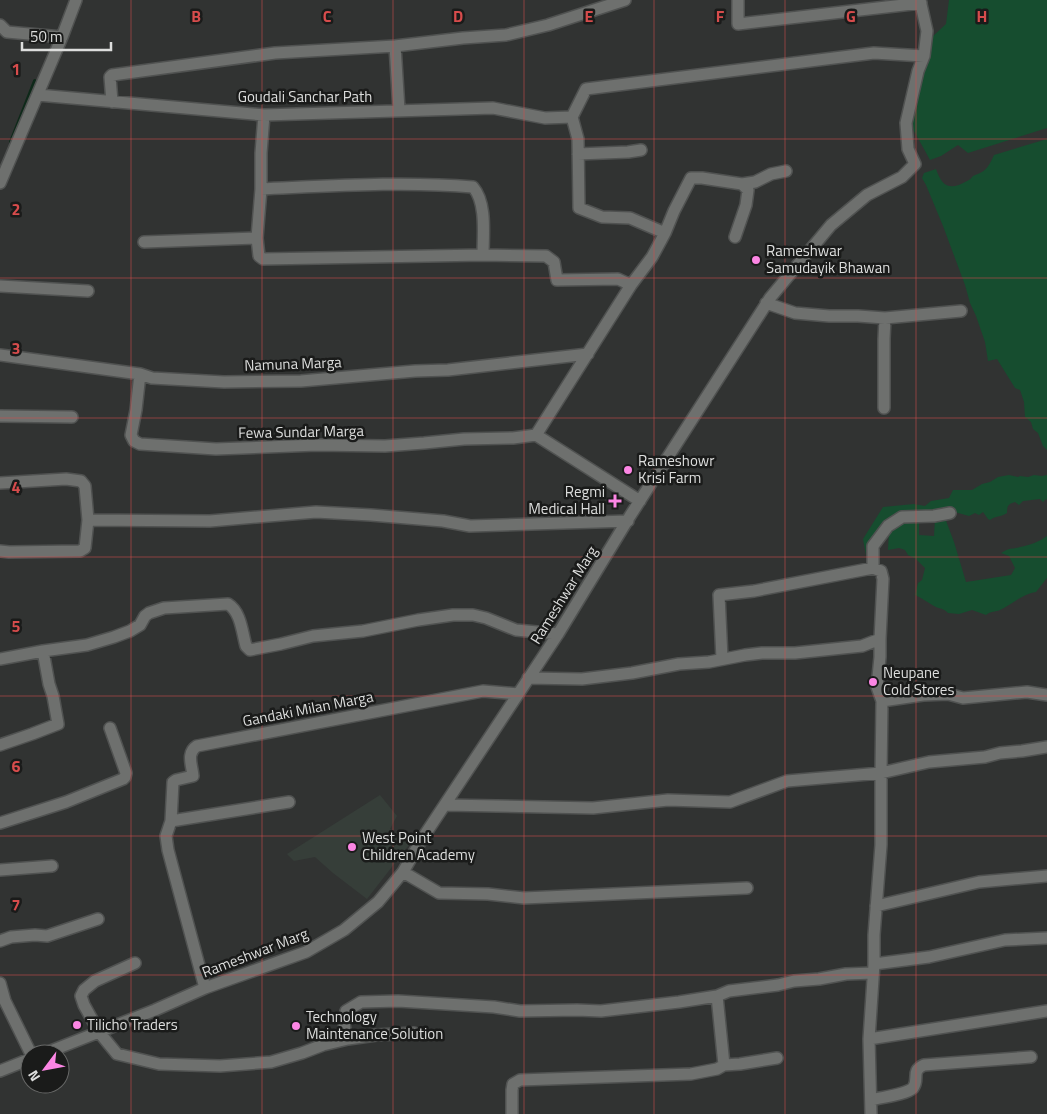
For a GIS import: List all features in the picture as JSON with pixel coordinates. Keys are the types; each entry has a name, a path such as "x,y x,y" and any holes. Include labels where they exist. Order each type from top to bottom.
{"street":[{"path":"0,183 76,0"},
{"path":"112,102 110,77 112,75 275,53 396,46 506,35 548,25 625,0"},
{"path":"738,0 738,24 920,2"},
{"name":"Rameshwar Marg","path":"68,1044 205,988 306,952 344,930 378,902 403,872 444,805 558,634 766,303 831,226 867,196 902,177 915,164 908,149 906,123 918,71 924,56 927,31 920,2"},
{"path":"0,25 7,32 62,37"},
{"path":"396,46 399,110"},
{"path":"665,233 630,218 602,218 579,208 578,139 572,117 586,89 874,53 924,56"},
{"name":"Goudali Sanchar Path","path":"38,95 264,115 493,108 545,118 572,117"},
{"path":"264,115 257,238 259,256 263,259 483,255 546,256 554,262 557,280 618,279 631,285"},
{"path":"578,154 641,150"},
{"path":"640,501 536,435 631,285 652,257 691,178 742,184 755,182 771,174 786,171"},
{"path":"260,189 440,184 473,187 478,193 482,205 483,255"},
{"path":"735,237 746,205 748,190 742,184"},
{"path":"144,242 257,238"},
{"path":"0,286 88,291"},
{"path":"766,303 795,313 829,316 885,318 961,311"},
{"path":"884,408 885,318"},
{"name":"Namuna Marga","path":"0,355 140,374 152,378 224,382 302,381 448,370 588,354"},
{"name":"Fewa Sundar Marga","path":"140,374 131,435 134,441 140,444 216,449 385,446 536,435"},
{"path":"0,416 72,417"},
{"path":"0,483 66,479 81,481 84,486 88,520 85,548 83,550 48,552 0,551"},
{"path":"88,520 210,521 316,512 443,520 470,526 628,521"},
{"path":"873,568 873,546 888,526 902,517 934,516 950,513"},
{"path":"722,659 719,595 754,591 873,568 880,571 883,579 877,687 882,701 881,845 869,1039 871,1114"},
{"path":"0,660 43,651 87,645 114,637 140,625 149,613 164,608 228,604 233,607 238,615 246,646 250,650 313,636 363,631 453,615 473,615 516,630 558,634"},
{"path":"528,678 582,679 632,673 679,664 709,662 745,655 795,653 862,646 880,638"},
{"path":"0,745 58,724 54,696 49,684 43,651"},
{"name":"Gandaki Milan Marga","path":"205,988 168,850 166,836 171,821 173,782 193,776 190,753 193,748 483,691 518,694"},
{"path":"882,701 923,695 948,694 963,698 1027,692 1047,695"},
{"path":"0,823 66,802 123,779 126,773 110,728"},
{"path":"444,805 593,808 668,800 730,802 787,781 881,773 929,762 985,757 1000,753 1047,747"},
{"path":"171,821 289,802"},
{"path":"0,870 52,866"},
{"path":"403,872 439,893 488,894 524,898 747,888"},
{"path":"876,906 979,882 1047,876"},
{"path":"0,941 12,937 48,936 98,919"},
{"path":"348,1039 344,1024 346,1011 361,1002 398,1001 494,1007 520,1011 601,1011 679,1002 717,996 729,991 819,979 1005,940 1047,938"},
{"path":"135,963 95,981 84,990 82,996 84,1005 99,1032 117,1054 159,1064 211,1066 271,1062 348,1039 414,1033"},
{"path":"0,983 5,1001 26,1044"},
{"path":"717,996 724,1065"},
{"path":"869,1039 1047,1012"},
{"path":"871,1100 911,1089 915,1084 917,1070 924,1065 1031,1057"},
{"path":"512,1114 513,1084 520,1080 691,1074 717,1069 724,1065 777,1058"},
{"path":"0,1071 20,1063"}],"shaded area":[{"name":"West Point Children Academy","path":"380,795 397,816 390,829 412,841 367,899 315,857 294,861 287,854"}],"green space":[{"path":"949,0 1047,0 1047,128 968,153 958,145 941,156 930,160 909,122 931,38 946,24"},
{"path":"1047,139 1047,450 1043,446 1038,433 1033,429 1031,422 1025,417 1024,402 1020,390 1015,388 997,359 988,361 985,342 965,285 943,226 922,178 924,173 936,169 941,180 947,186 956,186 985,170 994,155"},
{"path":"1009,475 1028,477 1047,475 1047,500 1043,502 1040,499 1023,501 1019,505 1015,502 1008,506 1007,513 990,520 983,512 979,515 975,513 969,516 951,511 893,517 868,566 863,539 883,507 914,504 925,506 931,501 949,498 953,490 972,490 998,477"},
{"path":"945,518 966,582 1011,575 1015,568 1009,556 1001,553 1009,549 1034,543 1047,536 1047,578 1036,592 986,615 972,610 959,614 948,613 915,595 925,568 916,559 908,555 905,550 899,548 888,550 889,530 895,523 919,519 919,535 934,536 935,519"}],"waterway":[{"path":"11,142 35,81"}],"place":[{"name":"Rameshwar Samudayik Bhawan","path":"756,260"},
{"name":"Rameshowr Krisi Farm","path":"628,470"},
{"name":"Regmi Medical Hall","path":"615,501"},
{"name":"Neupane Cold Stores","path":"873,682"},
{"name":"West Point Children Academy","path":"352,847"},
{"name":"Tilicho Traders","path":"77,1025"},
{"name":"Technology Maintenance Solution","path":"296,1026"}]}
